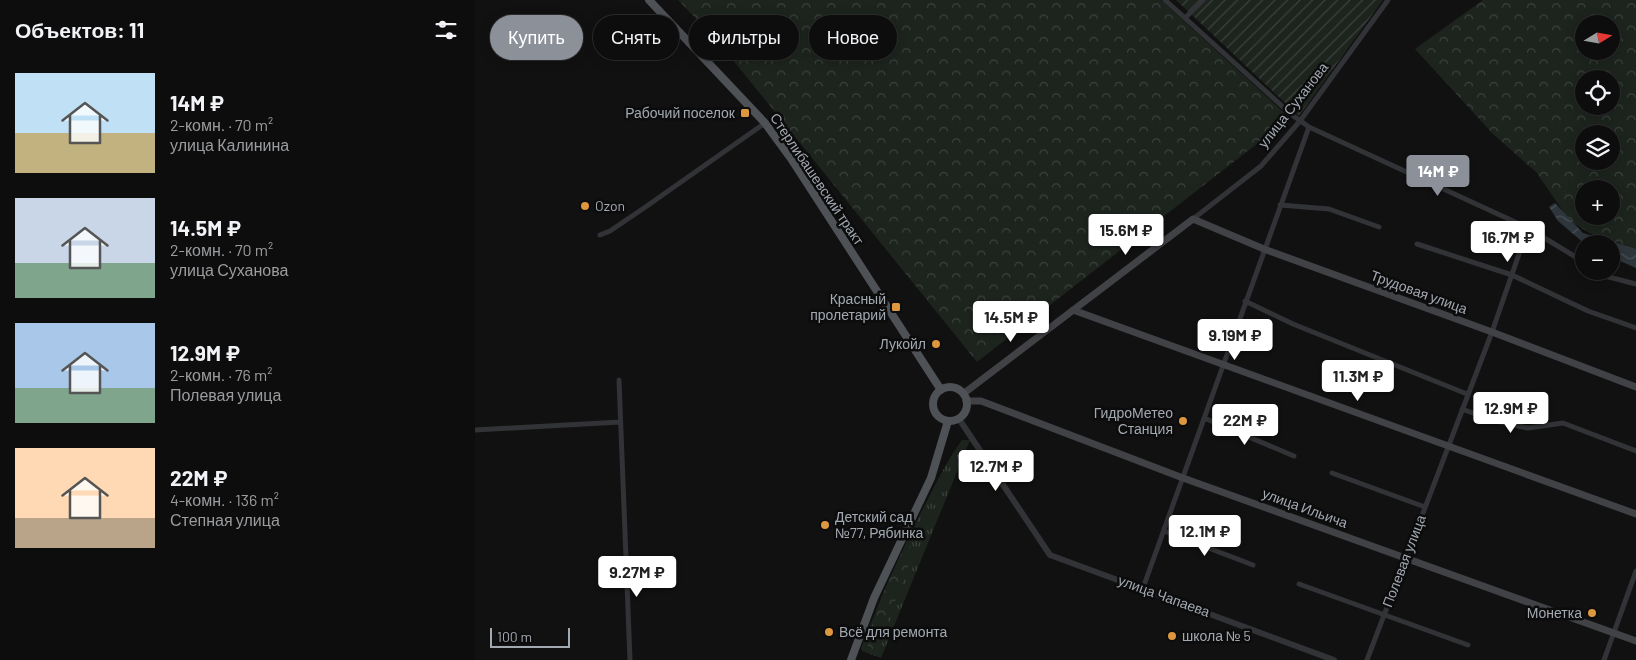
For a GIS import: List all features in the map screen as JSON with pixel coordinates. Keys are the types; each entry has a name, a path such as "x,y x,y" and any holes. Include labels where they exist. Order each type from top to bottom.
{"main road":[{"name":"Стерлибашевский тракт","path":"649,0 765,123 802,175 941,390"},
{"name":"Трудовая улица","path":"1193,220 1263,249 1492,332 1636,387"},
{"name":"улица Суханова","path":"965,397 1073,310 1193,220"},
{"path":"1073,310 1636,514"},
{"path":"955,388 965,397 965,410 959,419 948,421 938,416 933,406 935,396 941,390 955,388"},
{"name":"улица Ильича","path":"965,397 981,401 1183,478 1636,641"},
{"path":"851,660 874,598 931,478 948,421"}],"street":[{"path":"1165,0 1309,127 1528,228 1575,257"},
{"path":"1185,18 1203,0"},
{"name":"улица Суханова","path":"1193,220 1261,166 1300,121 1388,0"},
{"path":"600,235 610,231 638,213 765,123"},
{"path":"1143,588 1263,249 1309,127"},
{"path":"1280,205 1329,209 1379,227"},
{"name":"Полевая улица","path":"1367,660 1492,332 1528,228"},
{"path":"1417,244 1512,275 1588,312 1636,328"},
{"path":"1620,280 1636,284"},
{"path":"1245,300 1293,324 1467,394"},
{"path":"619,380 630,660"},
{"path":"1462,409 1491,420 1528,428 1563,423 1636,451"},
{"path":"1204,418 1294,456"},
{"name":"улица Чапаева","path":"959,419 1050,554 1334,660"},
{"path":"475,430 621,422"},
{"name":"Полевая улица","path":"1333,473 1425,507"},
{"path":"1164,531 1253,565"},
{"path":"1603,660 1634,582 1636,571"},
{"name":"Полевая улица","path":"1299,584 1468,645"}],"green space":[{"path":"678,0 1161,0 1290,118 977,362 733,60 799,60 799,15 693,15"},
{"path":"1176,0 1383,0 1299,116"},
{"path":"1483,0 1636,0 1636,254 1620,248 1620,235 1593,235 1576,225 1620,225 1620,180 1575,180 1575,224 1570,221 1536,172 1493,134 1415,49"},
{"path":"962,440 970,440 881,658 862,651 861,648 877,609 910,534 940,475"},
{"path":"906,547 911,547 914,551 876,652 871,651 868,647 872,624 888,582"}],"water":[{"path":"1555,203 1583,233 1590,235 1575,235 1558,221 1549,207"},
{"path":"1620,244 1636,249 1636,268 1620,261"}],"place":[{"name":"Рабочий поселок","path":"745,113"},
{"name":"Ozon","path":"585,206"},
{"name":"Красный пролетарий","path":"896,307"},
{"name":"Лукойл","path":"936,344"},
{"name":"ГидроМетео Станция","path":"1183,421"},
{"name":"Детский сад №77, Рябинка","path":"825,525"},
{"name":"Монетка","path":"1592,613"},
{"name":"Всё для ремонта","path":"829,632"},
{"name":"школа № 5","path":"1172,636"}]}
